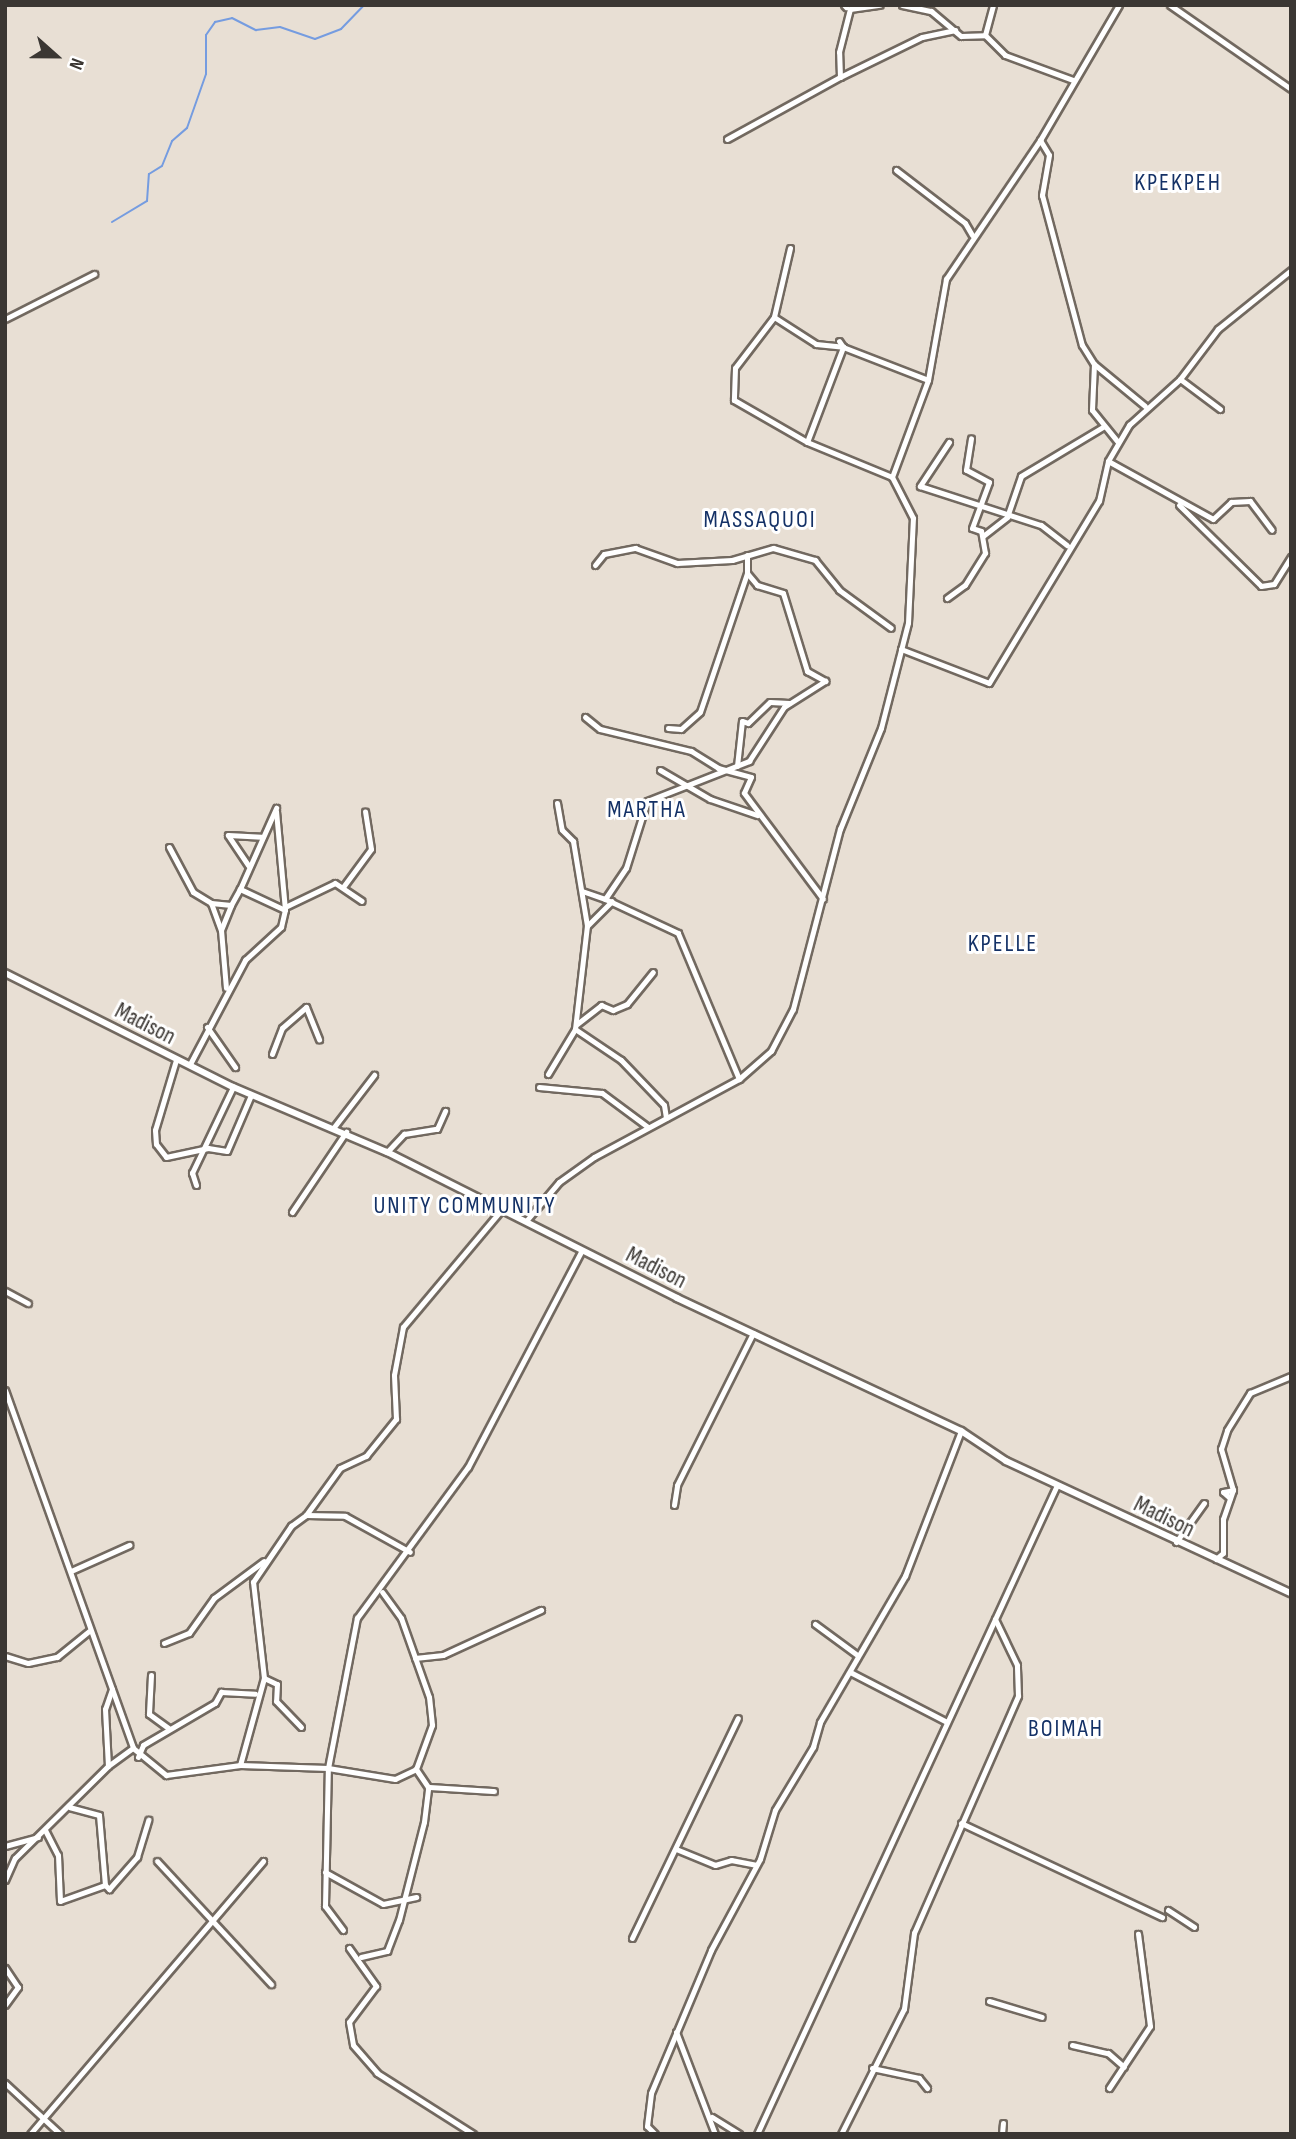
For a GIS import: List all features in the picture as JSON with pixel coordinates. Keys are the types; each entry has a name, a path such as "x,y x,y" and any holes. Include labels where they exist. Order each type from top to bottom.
{"street":[{"path":"840,77 839,52 845,7 880,5"},
{"path":"902,5 930,11 961,36 985,35 1005,55 1073,80"},
{"path":"985,35 993,5"},
{"path":"892,477 928,380 947,279 972,235 1040,140 1119,5"},
{"path":"1170,5 1291,89"},
{"path":"727,139 840,77 922,37 955,30"},
{"path":"1040,140 1049,155 1042,195 1051,244 1094,364 1092,410 1103,427 1117,441"},
{"path":"896,170 965,223 972,235"},
{"path":"526,1221 559,1182 648,1127 739,1079 771,1051 793,1009 840,829 881,728 901,649 913,518 892,477 807,442 734,400 735,368 774,317 790,248"},
{"path":"901,649 989,683 1067,545 1104,492 1108,461 1117,441 1145,406 1180,379 1218,329 1291,270"},
{"path":"5,319 94,274"},
{"path":"774,317 816,344 841,344 928,380"},
{"path":"807,442 841,344"},
{"path":"1094,364 1145,406"},
{"path":"1180,379 1220,409"},
{"path":"947,598 982,561 983,536 1007,514 1021,476 1103,427"},
{"path":"971,438 966,470 989,482 977,501 972,527 983,536"},
{"path":"948,442 920,486 977,501 1041,525 1067,545"},
{"path":"1108,461 1133,470 1176,501 1261,586 1273,584 1291,557"},
{"path":"1176,501 1213,519 1231,502 1250,501 1272,530"},
{"path":"595,565 604,554 635,548 677,563 747,555 773,548 815,560 839,590 891,628"},
{"path":"668,728 681,729 699,712 747,573 747,555"},
{"path":"736,769 760,748 789,703 825,681 807,671 783,593 757,585 747,573"},
{"path":"736,769 742,720 748,723 770,702 789,703"},
{"path":"585,717 600,729 691,751 722,769"},
{"path":"605,899 626,867 647,801 722,769 736,769 751,777 744,793 757,815 823,899"},
{"path":"660,770 687,782 710,799 757,815"},
{"path":"557,803 582,891 587,926 576,1026"},
{"path":"190,1064 226,990 245,960 281,927 285,908 276,808 221,929"},
{"path":"343,887 371,849 365,811"},
{"path":"248,865 228,835 261,837"},
{"path":"169,847 193,891 211,903 231,905"},
{"path":"285,908 335,883 362,901"},
{"path":"240,888 285,908"},
{"path":"582,891 612,901 678,933 739,1079"},
{"path":"587,926 612,901"},
{"path":"211,903 221,929 226,990"},
{"path":"548,1074 576,1026 601,1005 613,1010 627,1004 653,972"},
{"name":"Madison","path":"5,973 233,1087 346,1132 582,1250 961,1431 1057,1485 1214,1560 1291,1593"},
{"path":"272,1054 282,1028 306,1007 319,1040"},
{"path":"576,1026 621,1060 664,1104 666,1118"},
{"path":"207,1027 235,1067"},
{"path":"176,1059 158,1107 156,1144 173,1158 208,1148 230,1149 251,1095"},
{"path":"334,1127 373,1075"},
{"path":"196,1185 192,1173 208,1148 233,1087"},
{"path":"539,1087 602,1093 648,1127"},
{"path":"387,1152 404,1134 437,1129 445,1111"},
{"path":"292,1212 346,1132"},
{"path":"240,1765 257,1693 264,1678 253,1582 340,1468 366,1456 396,1419 394,1375 402,1327 502,1209"},
{"path":"343,1930 325,1906 328,1768 358,1618 382,1592 468,1467 582,1250"},
{"path":"5,1291 28,1303"},
{"path":"674,1505 677,1485 753,1333"},
{"path":"1214,1560 1223,1553 1233,1490 1221,1448 1227,1430 1250,1393 1291,1376"},
{"path":"5,1390 71,1571 89,1630 138,1757 177,1777 240,1765 328,1768 380,1781 416,1769"},
{"path":"5,1409 12,1412"},
{"path":"655,2134 647,2126 651,2092 676,2032 757,1865 775,1810 857,1655 905,1576 961,1431"},
{"path":"757,2134 1057,1485"},
{"path":"1176,1542 1204,1503"},
{"path":"306,1515 359,1521 410,1552"},
{"path":"71,1571 129,1545"},
{"path":"164,1643 189,1633 214,1598 270,1557"},
{"path":"382,1592 401,1618 415,1658 432,1725 416,1769"},
{"path":"415,1658 443,1655 541,1610"},
{"path":"841,2134 911,1990 914,1933 1018,1696 1017,1665 995,1619"},
{"path":"815,1624 857,1655"},
{"path":"5,1656 27,1663 57,1657 89,1630"},
{"path":"850,1672 947,1722"},
{"path":"151,1675 149,1714 168,1728"},
{"path":"264,1678 277,1684 276,1700 301,1727"},
{"path":"108,1766 105,1709 112,1689"},
{"path":"138,1757 143,1745 215,1703 222,1692 235,1697 257,1693"},
{"path":"632,1938 738,1718"},
{"path":"5,1866 70,1807 108,1766 133,1748"},
{"path":"361,1957 387,1951 402,1903 428,1787 416,1769"},
{"path":"428,1787 494,1791"},
{"path":"70,1807 99,1815 105,1885 109,1889 137,1857 148,1820"},
{"path":"961,1823 1162,1917"},
{"path":"45,1830 58,1855 60,1901 105,1885"},
{"path":"5,1846 38,1837"},
{"path":"676,1849 715,1865 732,1860 757,1865"},
{"path":"5,1880 15,1858"},
{"path":"157,1861 271,1984"},
{"path":"30,2134 215,1922 263,1861"},
{"path":"325,1872 383,1904 402,1903 416,1897"},
{"path":"1168,1910 1194,1927"},
{"path":"1109,2088 1150,2026 1138,1934"},
{"path":"349,1948 361,1957 376,1986 349,2022 353,2045 377,2073 473,2134"},
{"path":"5,1968 18,1987 5,2005"},
{"path":"989,2001 1042,2017"},
{"path":"676,2032 712,2117 715,2134"},
{"path":"1072,2045 1108,2053 1125,2067"},
{"path":"872,2068 919,2078 927,2088"},
{"path":"5,2083 60,2134"},
{"path":"712,2117 739,2134"},
{"path":"1002,2134 1003,2123"}],"waterway":[{"path":"112,222 147,201 149,174 162,166 172,141 187,128 206,74 206,35 215,22 232,18 256,30 280,27 315,39 341,29 364,5"}],"district":[{"name":"KPEKPEH","path":"1178,183"},
{"name":"MASSAQUOI","path":"760,520"},
{"name":"MARTHA","path":"647,810"},
{"name":"KPELLE","path":"1003,944"},
{"name":"UNITY COMMUNITY","path":"465,1206"},
{"name":"BOIMAH","path":"1066,1729"}]}
